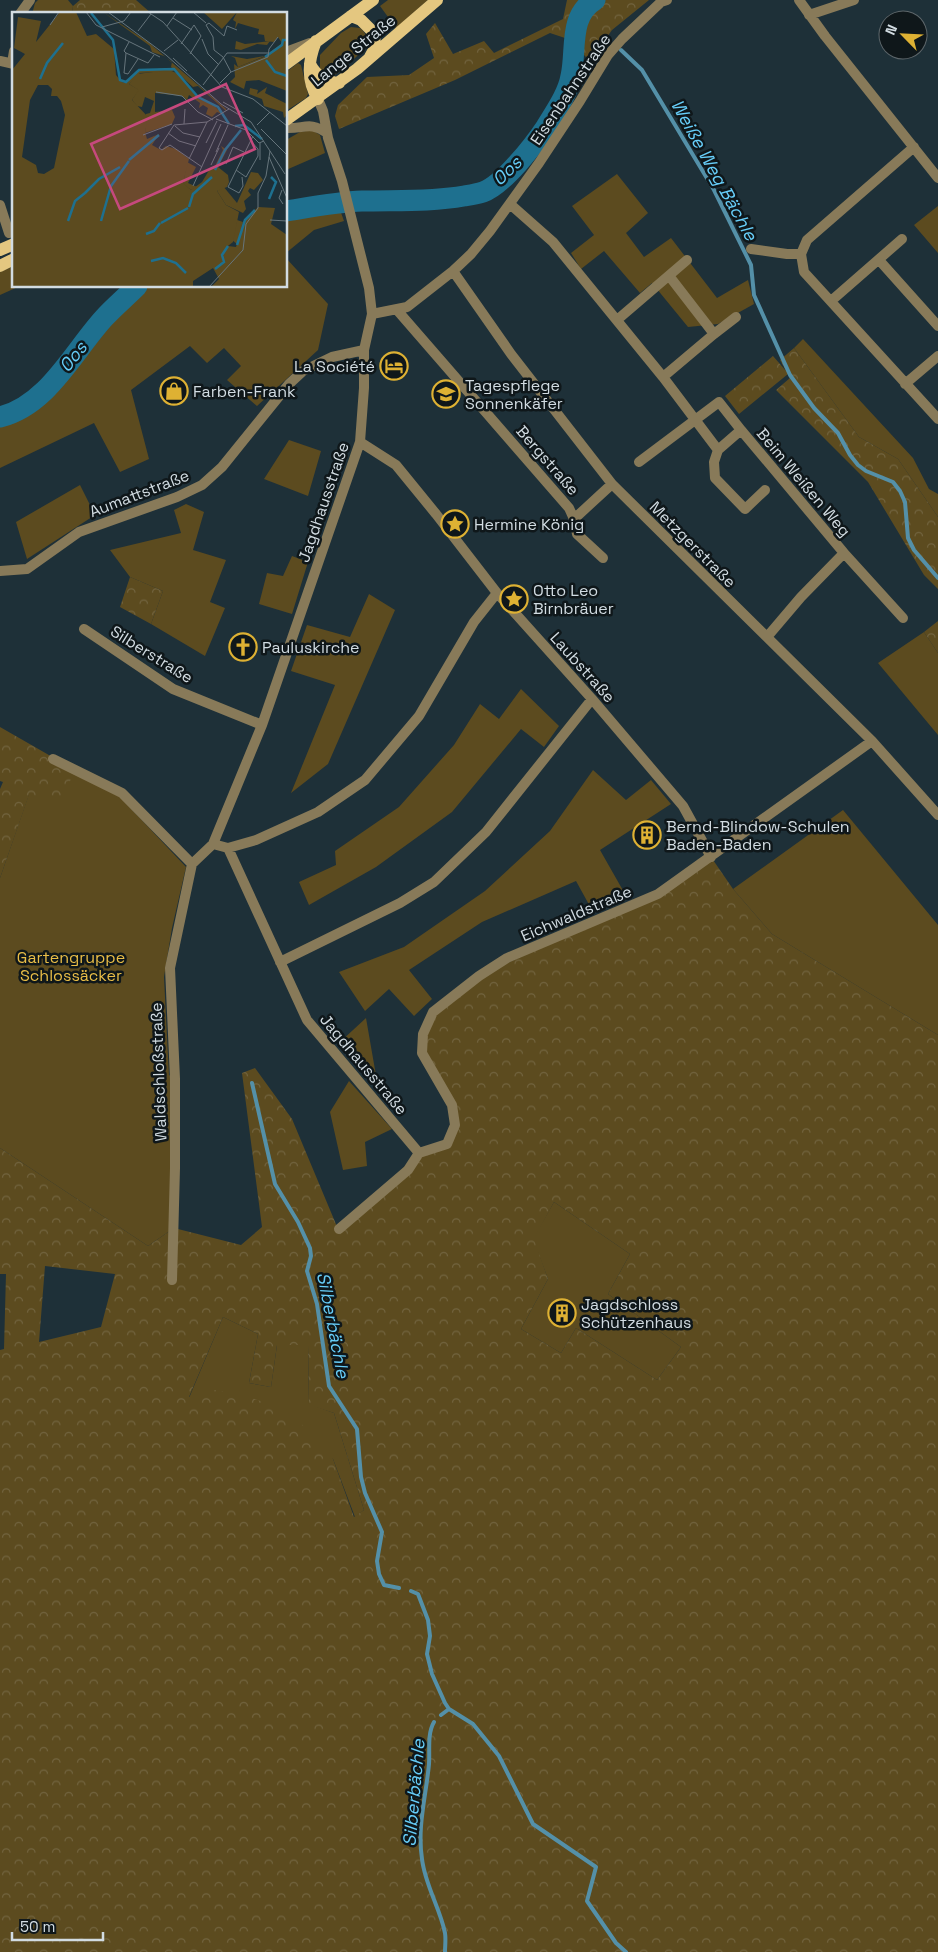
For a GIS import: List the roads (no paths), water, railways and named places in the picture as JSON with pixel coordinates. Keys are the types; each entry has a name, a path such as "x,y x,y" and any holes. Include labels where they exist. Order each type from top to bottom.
{"main road":[{"name":"Lange Straße","path":"316,41 373,0"},
{"name":"Lange Straße","path":"288,119 318,99 368,60 437,0"},
{"path":"351,16 361,20 374,33 375,48 368,60"},
{"path":"288,62 316,41"},
{"path":"316,41 310,64 311,87 318,99"},
{"path":"310,64 320,77 339,83"},
{"path":"0,250 9,236"},
{"path":"0,266 12,260"}],"street":[{"path":"21,12 30,0"},
{"name":"Eisenbahnstraße","path":"372,314 407,307 453,271 490,231 510,204 580,101 608,55 654,8 667,0"},
{"path":"799,0 938,178"},
{"path":"809,15 854,0"},
{"name":"Lange Straße","path":"288,51 316,41"},
{"name":"Jagdhausstraße","path":"192,864 213,844 262,725 360,442 364,388 364,350 372,314 369,288 342,181 318,99"},
{"path":"288,128 311,125 319,127 327,133"},
{"path":"914,147 807,240 801,254 804,272 938,419"},
{"path":"510,204 554,242 696,419 718,450 714,462 715,478 745,509 764,490"},
{"path":"0,205 9,236"},
{"path":"831,301 902,239"},
{"path":"751,249 801,254"},
{"path":"617,320 670,277 687,260"},
{"path":"879,260 938,326"},
{"name":"Metzgerstraße","path":"453,271 511,354 612,484 872,741 938,815"},
{"path":"670,277 714,334"},
{"name":"Bergstraße","path":"397,310 570,508 577,534 602,558"},
{"path":"663,376 736,317"},
{"name":"Aumattstraße","path":"0,571 27,569 79,532 177,497 202,485 222,468 289,384 303,371 332,357 364,350"},
{"path":"905,384 938,356"},
{"name":"Beim Weißen Weg","path":"639,462 720,402 844,553 903,618"},
{"name":"Beim Weißen Weg","path":"718,450 742,430"},
{"name":"Laubstraße","path":"360,442 396,465 497,593 592,699 683,806 710,857"},
{"name":"Bergstraße","path":"574,519 612,484"},
{"name":"Beim Weißen Weg","path":"768,637 801,597 844,553"},
{"path":"213,844 228,848 256,840 318,812 365,780 419,716 474,622 497,593"},
{"name":"Silberstraße","path":"84,629 174,689 262,725"},
{"path":"280,962 400,903 434,882 486,832 592,699"},
{"name":"Eichwaldstraße","path":"419,1153 447,1144 455,1125 452,1105 422,1053 423,1034 433,1012 479,976 508,958 658,894 872,741"},
{"path":"53,759 122,793 192,864"},
{"name":"Jagdhausstraße","path":"228,848 307,1020 419,1153"},
{"name":"Waldschloßstraße","path":"172,1280 175,1089 170,968 192,864"},
{"path":"338,1229 408,1170 419,1153"}],"waterway":[{"name":"Oos","path":"288,211 353,202 451,198 483,192 491,188 509,173 526,154 561,103 571,76 577,24 586,7 595,0"},
{"name":"Weiße Weg Bächle","path":"621,50 642,70 714,190 751,265 754,295 790,375 814,408 838,433 858,465 866,471 893,482 900,491 905,502 908,538 914,550 938,578"},
{"name":"Oos","path":"0,417 17,411 46,389 104,318 135,288"},
{"name":"Silberbächle","path":"252,1083 275,1184 298,1222 310,1248 311,1256 307,1271 317,1304 329,1386 357,1429 361,1477 365,1493 382,1532 377,1561 379,1574 384,1585 399,1588"},
{"path":"411,1591 418,1594 428,1620 430,1636 427,1654 432,1674 445,1703 449,1709 473,1724 499,1756 533,1824 596,1867 587,1901 616,1943 626,1952"},
{"name":"Silberbächle","path":"441,1715 449,1709"},
{"name":"Silberbächle","path":"434,1722 430,1737 429,1764 421,1823 421,1847 426,1878 445,1933 445,1952"}],"place":[{"name":"La Société","path":"394,366"},
{"name":"Farben-Frank","path":"174,391"},
{"name":"Tagespflege Sonnenkäfer","path":"446,394"},
{"name":"Hermine König","path":"455,524"},
{"name":"Otto Leo Birnbräuer","path":"514,599"},
{"name":"Pauluskirche","path":"243,647"},
{"name":"Bernd-Blindow-Schulen Baden-Baden","path":"647,835"},
{"name":"Jagdschloss Schützenhaus","path":"562,1313"}],"park label":[{"name":"Gartengruppe Schlossäcker","path":"71,966"}]}
